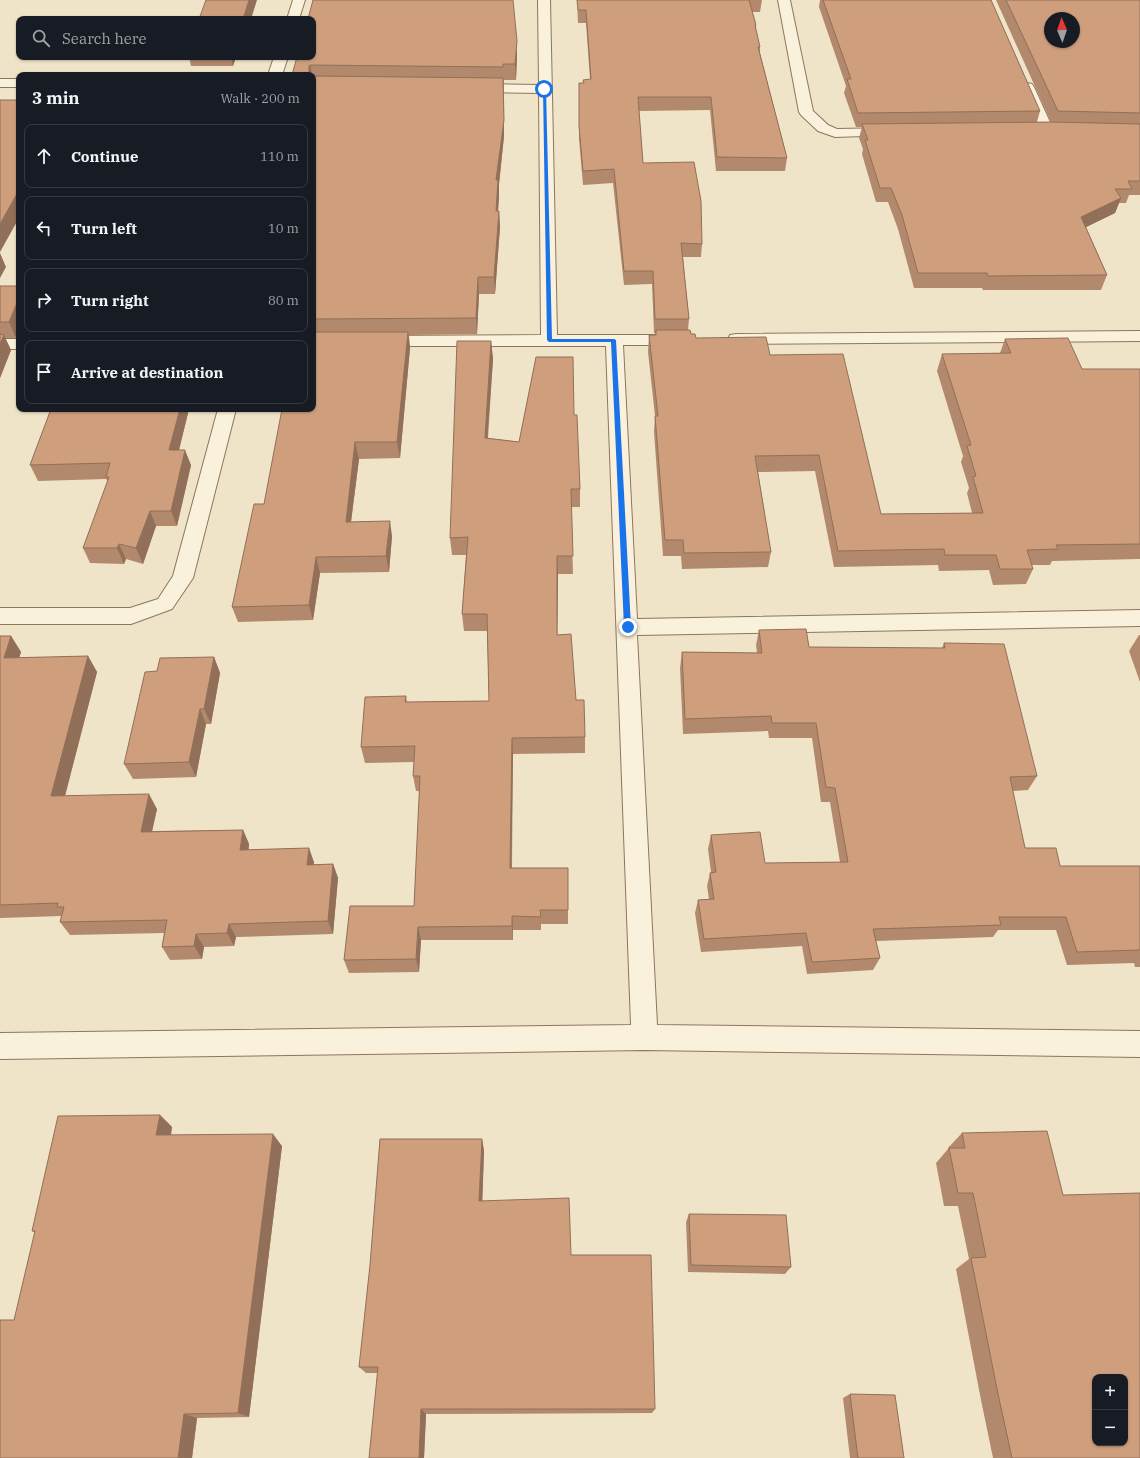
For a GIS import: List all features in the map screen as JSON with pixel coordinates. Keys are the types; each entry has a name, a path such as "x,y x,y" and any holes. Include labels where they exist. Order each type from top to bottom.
{"street":[{"path":"294,16 299,0"},
{"path":"544,0 544,89 549,340"},
{"path":"784,0 806,112 814,121 823,128 835,133 906,132"},
{"path":"276,72 280,60"},
{"path":"1022,74 1047,131"},
{"path":"0,83 16,83"},
{"path":"465,88 544,89"},
{"path":"1032,131 1063,131"},
{"path":"717,339 1140,336"},
{"path":"368,341 693,339"},
{"path":"614,340 628,627 645,1037"},
{"path":"0,344 16,344"},
{"path":"0,616 131,616 165,604 183,578 226,412"},
{"path":"628,627 1140,618"},
{"path":"0,1046 645,1037 1140,1044"}],"building":[{"path":"206,0 249,0 244,16 200,16"},
{"path":"313,0 513,0 517,41 515,64 503,64 503,67 310,65 309,72 293,72 296,60 316,60 316,16 309,16"},
{"path":"577,0 749,0 756,25 760,47 758,47 787,158 717,157 711,97 638,97 643,163 694,162 701,201 702,244 681,243 689,319 655,319 653,271 624,271 614,169 583,171 579,126 579,83 584,83 583,80 591,79 586,10 578,10"},
{"path":"823,0 991,0 1040,111 858,113 847,79 851,79"},
{"path":"1006,0 1140,0 1140,113 1058,111"},
{"path":"316,76 503,78 504,120 496,180 498,180 496,211 499,211 494,277 478,277 476,318 316,319"},
{"path":"0,100 16,100 16,195 0,224"},
{"path":"1052,122 1140,124 1140,181 1128,181 1132,189 1115,189 1121,198 1081,217 1107,275 988,276 987,273 918,273 902,215 891,188 880,188 865,140 868,140 862,124"},
{"path":"0,286 16,286 16,305 9,322 0,322"},
{"path":"656,330 690,330 691,334 695,334 696,338 766,337 770,355 843,354 881,514 983,513 973,477 976,476 967,446 971,445 942,354 1011,353 1005,339 1068,338 1082,369 1140,369 1140,544 1056,545 1058,549 1027,550 1033,569 1000,569 996,555 945,555 944,549 838,551 819,455 755,456 771,552 684,553 683,540 665,540 655,416 658,416 649,335 656,335"},
{"path":"316,332 408,332 397,442 355,442 346,522 390,521 386,556 316,557 309,605 232,607 254,504 264,504 281,412 316,412"},
{"path":"0,334 4,335 0,344"},
{"path":"457,341 491,341 485,438 519,442 536,357 573,357 574,415 577,415 580,489 571,489 573,556 557,556 557,635 571,634 576,700 584,700 585,737 512,738 510,868 568,868 568,910 540,910 541,917 512,916 512,926 418,927 416,959 344,960 350,906 414,906 420,776 413,776 415,746 361,747 365,697 406,696 405,702 489,701 487,614 462,614 468,537 450,538"},
{"path":"50,412 179,412 169,450 185,450 171,511 150,511 136,548 119,544 117,548 83,548 109,477 106,477 110,463 30,465"},
{"path":"806,629 809,647 945,648 944,643 1004,644 1037,776 1010,777 1025,848 1056,848 1060,866 1140,866 1140,950 1077,952 1066,917 999,917 1001,925 873,929 880,958 812,962 806,933 704,939 698,900 714,899 710,873 716,872 711,835 760,832 765,863 848,862 835,788 826,787 816,723 772,723 771,716 685,719 682,652 762,653 759,630"},
{"path":"0,636 11,636 4,658 88,656 51,796 149,794 141,832 243,830 240,850 309,848 307,865 333,864 328,921 229,924 227,933 196,934 194,946 162,947 167,920 60,922 64,907 57,907 58,903 0,905"},
{"path":"214,657 204,709 200,709 189,762 124,764 145,672 157,671 160,658"},
{"path":"160,1115 156,1135 273,1134 238,1413 184,1414 178,1458 0,1458 0,1320 14,1320 35,1231 32,1231 58,1116"},
{"path":"1047,1131 1063,1195 1140,1193 1140,1458 1012,1458 971,1258 986,1257 973,1193 958,1193 949,1148 965,1148 962,1133"},
{"path":"380,1139 482,1139 479,1201 569,1198 571,1255 651,1255 655,1409 421,1409 419,1458 369,1458 378,1367 359,1367 370,1265"},
{"path":"689,1214 786,1215 791,1267 691,1265"},
{"path":"850,1394 895,1395 904,1458 858,1458"}],"route":[{"path":"544,89 549,340 614,340 628,627"}]}
